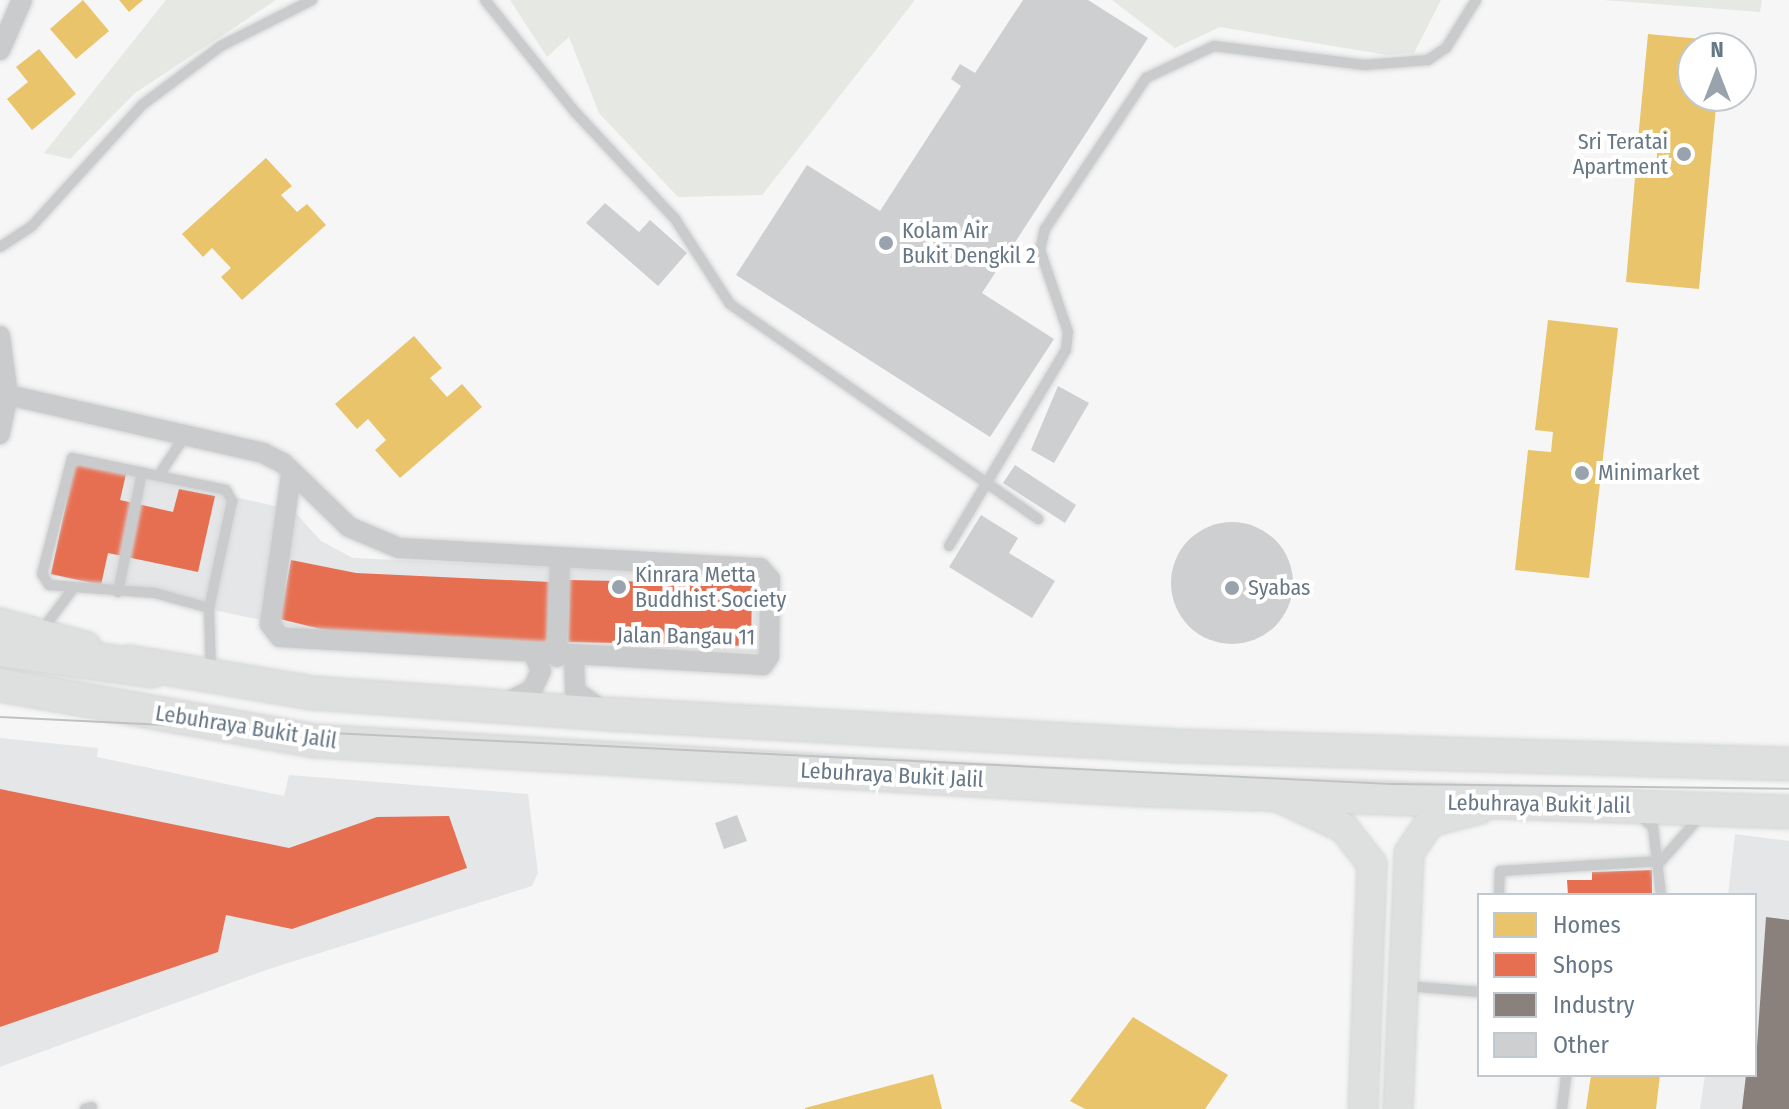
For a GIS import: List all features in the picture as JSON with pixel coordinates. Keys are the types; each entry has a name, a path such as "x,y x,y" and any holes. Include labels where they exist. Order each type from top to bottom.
{"highway":[{"path":"11,629 152,669"},
{"name":"Lebuhraya Bukit Jalil","path":"152,669 212,679 607,714 1179,746 1789,764"},
{"name":"Lebuhraya Bukit Jalil","path":"0,688 315,741 1276,796 1789,812"}],"main road":[{"path":"1276,796 1344,828 1363,846 1372,864 1370,985 1363,1109"},
{"path":"1398,1109 1400,985 1413,840 1450,814 1521,804"},
{"path":"1370,985 1400,985"}],"street":[{"path":"0,50 22,0"},
{"path":"0,336 8,395 0,434"},
{"path":"8,395 263,453 291,474"},
{"name":"Jalan Bangau 11","path":"291,474 349,527 399,548 760,568 770,579 763,665 535,657 280,637 271,630 291,474"},
{"path":"560,558 565,657 575,691 607,714"},
{"path":"500,706 532,690 541,671 535,657"}],"lane":[{"path":"0,247 17,241 142,105 221,46 312,0"},
{"path":"485,0 575,112 675,219 730,304 985,488 1038,519"},
{"path":"949,546 1066,350 1068,332 1040,250 1045,229 1146,78 1214,46 1365,65 1428,60 1446,48 1476,0"},
{"path":"159,475 185,436"},
{"path":"209,608 118,592 72,590 49,585 42,574 65,463 72,458 226,490 232,501 209,608 212,679"},
{"path":"118,592 142,472"},
{"path":"11,629 72,590"},
{"path":"1619,806 1653,827 1661,861 1661,893"},
{"path":"1661,861 1686,827 1737,808"},
{"path":"1499,893 1500,871 1661,861"},
{"path":"1400,985 1477,992"},
{"path":"1562,1109 1566,1077"}],"shaded area":[{"path":"166,0 276,0 135,93 70,159 44,153"},
{"path":"510,0 915,0 762,195 678,197 599,113 569,37 547,57"},
{"path":"1112,0 1441,0 1414,53 1387,55 1220,27 1175,48"},
{"path":"1603,0 1762,0 1760,12"},
{"path":"75,461 293,510 321,541 353,558 758,577 758,653 342,637 47,575"},
{"path":"0,738 98,748 97,757 284,796 289,775 528,794 538,873 532,886 266,970 0,1067"},
{"path":"1735,834 1789,841 1789,1109 1700,1109 1705,1077 1757,1077 1757,893 1728,893"}],"building: Homes":[{"path":"83,0 109,31 76,59 50,29"},
{"path":"119,0 143,0 129,12"},
{"name":"Sri Teratai Apartment","path":"1648,34 1677,37 1677,112 1716,112 1699,289 1626,282 1636,166 1656,167 1658,142 1638,140"},
{"path":"39,49 76,94 32,130 7,99 28,82 16,67"},
{"path":"266,158 292,186 281,195 297,212 307,204 326,225 242,300 221,277 231,268 212,248 203,257 182,234"},
{"path":"1548,320 1618,328 1589,578 1515,570 1528,450 1551,452 1553,432 1535,430"},
{"path":"414,336 442,368 430,378 447,397 462,384 482,407 400,478 375,450 386,440 368,419 357,429 335,404"},
{"path":"1133,1017 1228,1075 1205,1109 1085,1109 1070,1101"},
{"path":"933,1074 942,1109 805,1109 805,1108"},
{"path":"1591,1077 1660,1077 1656,1109 1586,1109"}],"building: Shops":[{"path":"75,462 126,474 120,500 173,512 179,489 215,496 198,572 108,553 101,585 51,574"},
{"path":"291,560 356,573 550,582 549,643 349,636 280,619"},
{"path":"569,580 752,584 751,646 568,642"},
{"path":"0,789 289,848 377,817 449,816 467,868 292,929 226,915 218,952 0,1027"},
{"path":"1652,870 1652,893 1568,893 1567,880 1592,880 1592,872"}],"building: Industry":[{"path":"1766,917 1789,920 1789,1109 1742,1109 1746,1077 1757,1077"}],"building: Other":[{"name":"Kolam Air Bukit Dengkil 2","path":"1023,0 1088,0 1148,38 982,293 1054,339 990,437 736,275 807,165 880,211 961,86 951,79 960,64 975,73"},
{"path":"605,203 639,232 650,220 687,253 658,286 586,223"},
{"path":"1058,386 1089,403 1054,463 1031,450"},
{"path":"1015,465 1076,505 1065,523 1003,483"},
{"path":"981,515 1018,538 1009,553 1055,581 1032,618 949,567"},
{"name":"Syabas","path":"1232,522 1255,527 1275,540 1288,560 1293,583 1288,606 1275,626 1255,639 1232,644 1209,639 1189,626 1176,606 1171,583 1176,560 1189,540 1209,527"},
{"path":"737,815 747,841 724,849 715,823"}],"tram line":[{"path":"0,717 1392,784 1789,789"}],"place":[{"name":"Sri Teratai Apartment","path":"1684,154"},
{"name":"Kolam Air Bukit Dengkil 2","path":"886,243"},
{"name":"Minimarket","path":"1582,473"},
{"name":"Kinrara Metta Buddhist Society","path":"619,587"},
{"name":"Syabas","path":"1232,588"}]}
